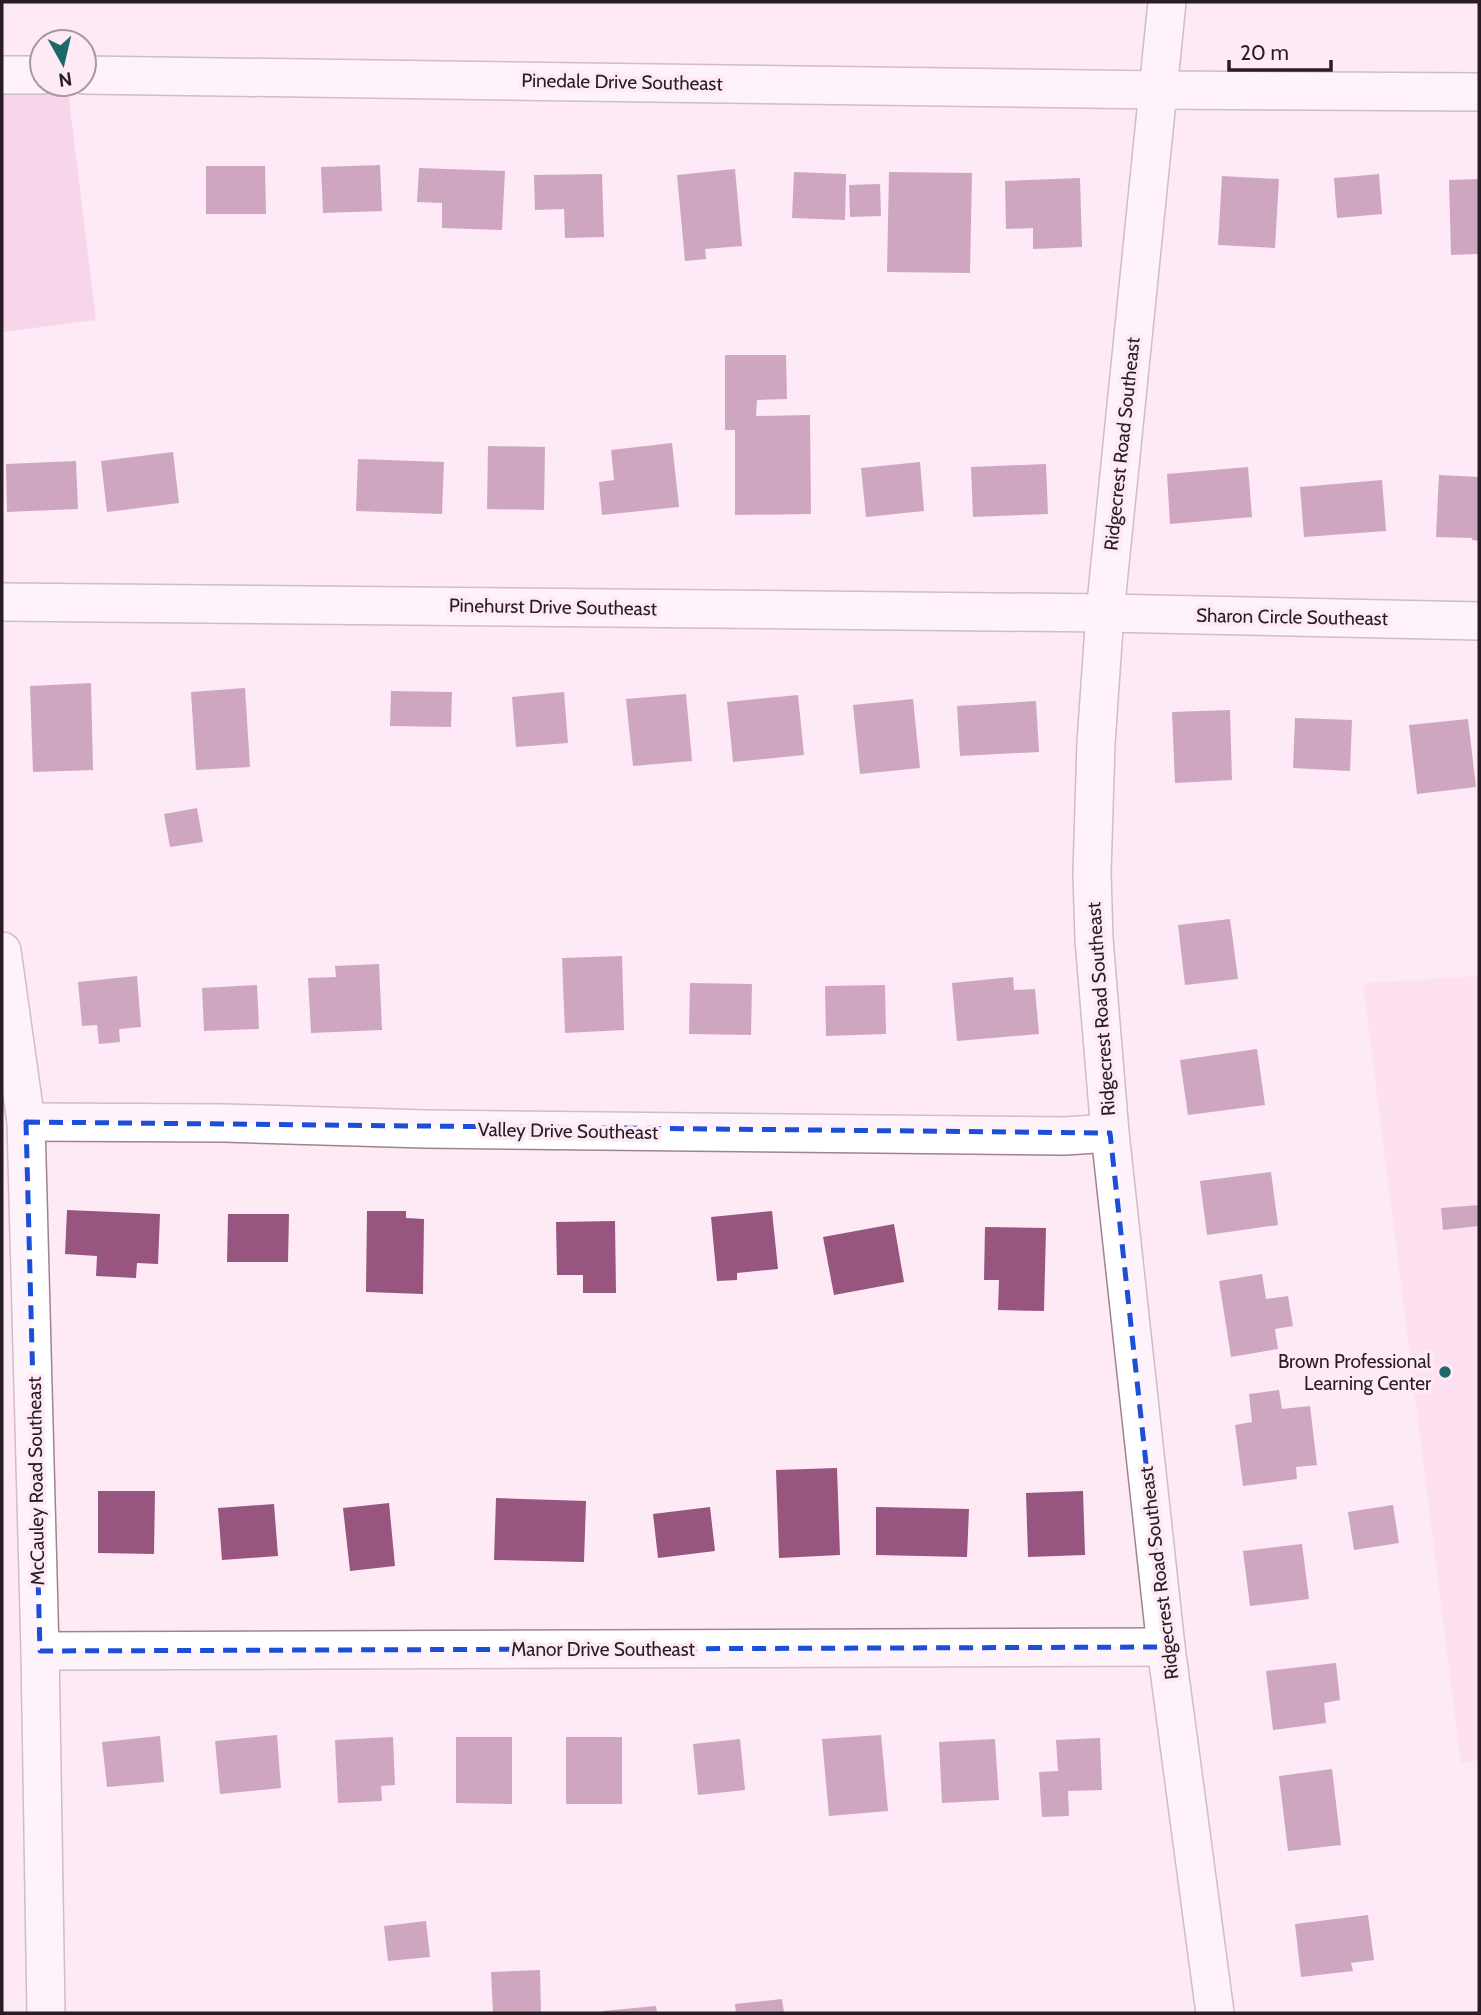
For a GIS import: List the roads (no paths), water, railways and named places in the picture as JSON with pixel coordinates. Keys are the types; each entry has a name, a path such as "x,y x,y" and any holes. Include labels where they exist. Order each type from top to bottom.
{"street":[{"name":"Ridgecrest Road Southeast","path":"1167,2 1105,613 1096,743 1092,873 1097,1000 1110,1133 1166,1647 1215,2013"},
{"path":"2,75 28,75"},
{"name":"Pinedale Drive Southeast","path":"98,75 1159,90"},
{"path":"1159,90 1479,92"},
{"name":"Pinehurst Drive Southeast","path":"2,602 1105,613"},
{"name":"Sharon Circle Southeast","path":"1105,613 1479,621"},
{"name":"McCauley Road Southeast","path":"2,951 26,1122 40,1651 46,2013"},
{"name":"Valley Drive Southeast","path":"26,1122 1065,1136 1110,1133"},
{"name":"Manor Drive Southeast","path":"40,1651 1166,1647"}],"place":[{"name":"Brown Professional Learning Center","path":"1445,1372"}]}
